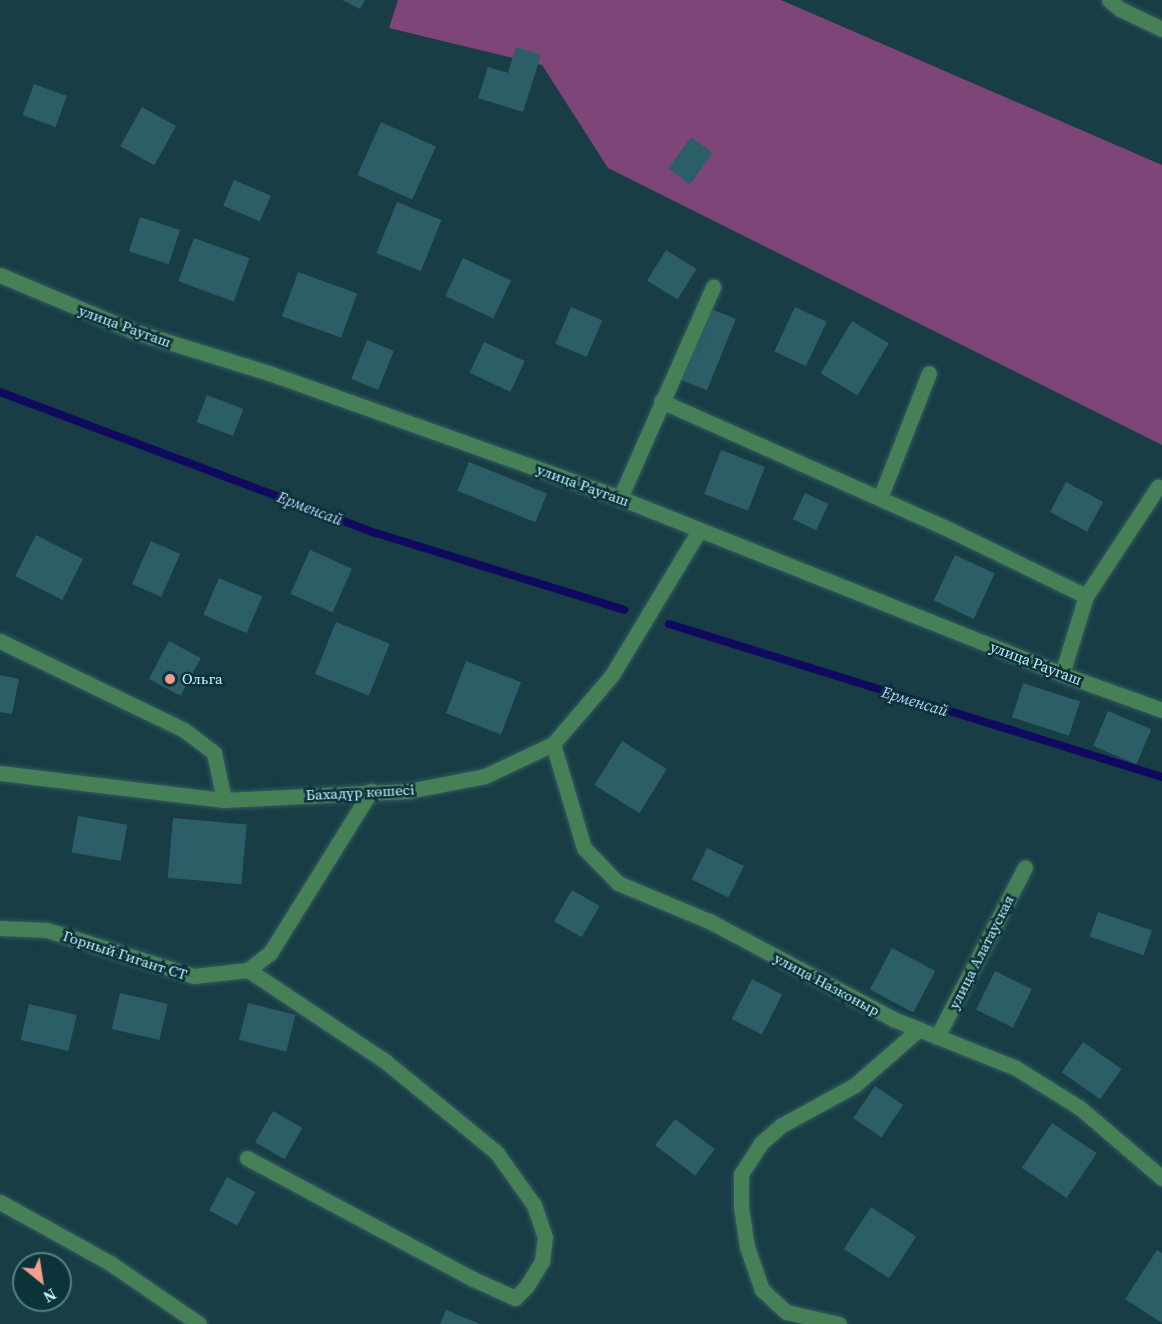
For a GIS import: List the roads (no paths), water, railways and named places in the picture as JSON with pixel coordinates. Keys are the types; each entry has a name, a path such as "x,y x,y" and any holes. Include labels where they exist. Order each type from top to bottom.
{"street":[{"path":"1109,0 1120,9 1162,29"},
{"name":"улица Раугаш","path":"0,275 56,301 133,331 269,373 620,498 1062,674 1162,710"},
{"path":"620,498 713,287"},
{"path":"880,498 929,373"},
{"path":"661,401 880,498 1086,596"},
{"path":"1062,674 1086,596 1158,487"},
{"name":"Бахадүр көшесі","path":"0,773 224,800 371,791 408,791 485,776 553,744 612,675 699,531"},
{"path":"0,642 184,730 214,753 224,800"},
{"name":"улица Назконыр","path":"553,744 584,848 618,883 709,921 893,1019 1016,1068 1080,1108 1162,1178"},
{"path":"247,1158 462,1274 515,1298 526,1287 542,1261 545,1237 534,1204 496,1152 385,1061 248,970 270,953 371,791"},
{"name":"улица Алатауская","path":"938,1037 1025,867"},
{"name":"Горный Гигант СТ","path":"0,928 47,930 194,976 248,970"},
{"path":"839,1324 786,1312 762,1290 747,1247 741,1206 741,1173 761,1143 782,1125 855,1085 919,1029"},
{"path":"0,1202 110,1263 199,1324"}],"waterway":[{"name":"Ерменсай","path":"0,392 376,533 624,610"},
{"name":"Ерменсай","path":"669,624 1162,777"}],"place":[{"name":"Ольга","path":"170,679"}]}
